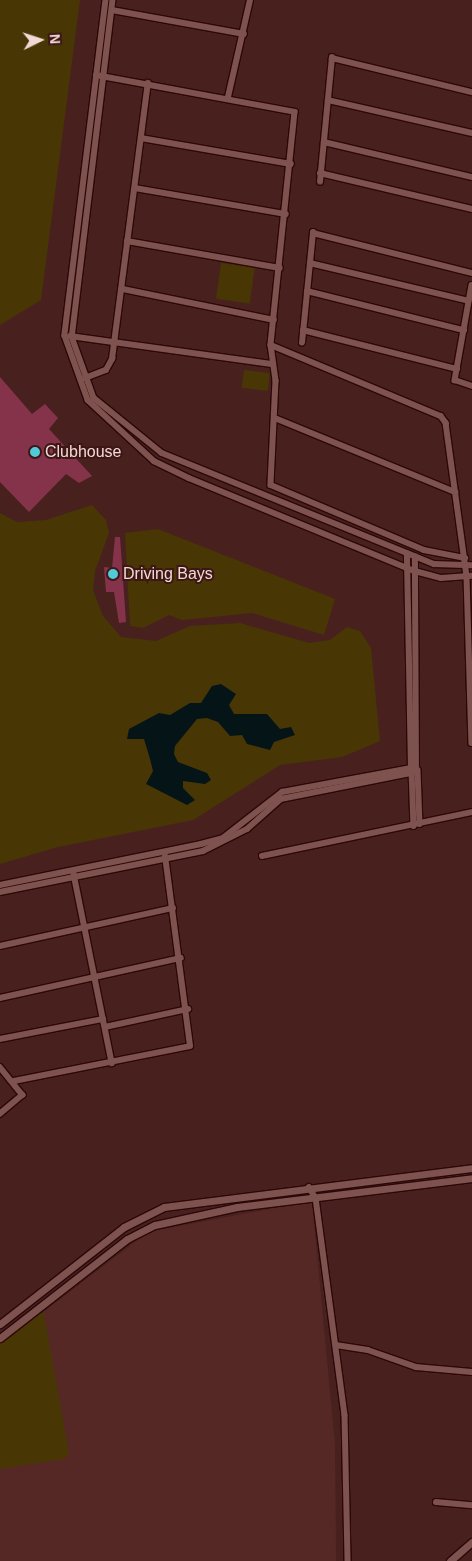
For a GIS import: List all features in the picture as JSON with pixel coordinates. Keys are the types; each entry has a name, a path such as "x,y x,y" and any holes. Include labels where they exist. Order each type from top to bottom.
{"street":[{"path":"106,0 72,337 84,378 97,402 131,432 162,453 415,557 469,566"},
{"path":"113,0 99,76 65,336 77,379 92,407 154,461 415,571 441,578 470,576"},
{"path":"228,97 244,34 250,0"},
{"path":"112,10 244,34"},
{"path":"320,182 332,58 472,92"},
{"path":"99,76 228,97 293,110 291,164 271,345 270,364 276,381 275,418 269,481 276,489 424,550 465,558"},
{"path":"84,378 106,370 115,342 148,83"},
{"path":"328,100 472,133"},
{"path":"141,138 291,164"},
{"path":"324,142 472,177"},
{"path":"320,173 472,209"},
{"path":"135,188 286,214"},
{"path":"302,344 313,233 472,273"},
{"path":"128,241 280,268"},
{"path":"310,262 469,301"},
{"path":"472,285 456,382 472,386"},
{"path":"123,289 274,320"},
{"path":"307,291 464,330"},
{"path":"303,330 457,369"},
{"path":"65,336 270,364"},
{"path":"271,345 444,419 465,558 469,566 470,576 472,743"},
{"path":"275,418 456,492"},
{"path":"240,498 244,486"},
{"path":"407,554 417,825"},
{"path":"414,769 415,557"},
{"path":"0,885 73,870 164,856 223,838 282,792 414,769"},
{"path":"0,892 220,845 247,829 281,799 414,769"},
{"path":"262,856 472,812"},
{"path":"14,1081 190,1046 182,958 164,856"},
{"path":"73,870 112,1063"},
{"path":"0,946 173,908"},
{"path":"0,998 182,958"},
{"path":"105,1027 188,1009"},
{"path":"0,1039 103,1019"},
{"path":"0,1067 14,1081 22,1098 0,1114"},
{"path":"0,1324 124,1227 164,1207 309,1187 472,1168"},
{"path":"0,1338 127,1239 155,1225 198,1213 472,1178"},
{"path":"309,1187 316,1198 348,1448 348,1561"},
{"path":"336,1345 368,1350 416,1367 472,1372"},
{"path":"436,1502 472,1506"},
{"path":"450,1561 472,1542"}],"shaded area":[{"path":"0,0 80,0 41,300 0,325"},
{"path":"221,263 255,268 250,303 216,299"},
{"path":"244,370 270,373 268,391 242,388"},
{"path":"92,505 106,520 109,533 95,571 93,590 103,616 121,637 156,641 190,626 240,623 309,643 330,640 347,627 360,631 371,648 380,741 342,757 280,765 193,820 58,847 0,864 0,513 17,522 46,520"},
{"path":"158,529 335,599 324,635 252,613 182,620 169,615 143,628 130,626 125,533"},
{"path":"221,684 236,694 229,705 234,714 267,714 280,729 291,727 295,735 274,742 270,750 247,744 242,735 230,736 218,722 207,718 197,719 175,746 174,754 178,762 207,773 211,780 205,784 183,781 183,788 195,800 187,805 146,784 153,771 144,739 127,739 129,729 159,713 170,715 190,703 201,703 212,686"},
{"path":"312,1201 335,1445 336,1561 0,1561 0,1345 148,1232"},
{"path":"44,1313 69,1453 64,1459 0,1469 0,1342 35,1314"}],"building":[{"name":"Clubhouse","path":"0,377 32,414 45,404 58,418 49,429 92,476 79,483 66,474 29,512 0,482"},
{"name":"Driving Bays","path":"115,537 120,537 126,622 119,623 114,592 106,592 104,567 112,568"}],"place":[{"name":"Clubhouse","path":"35,452"},
{"name":"Driving Bays","path":"113,574"}]}
